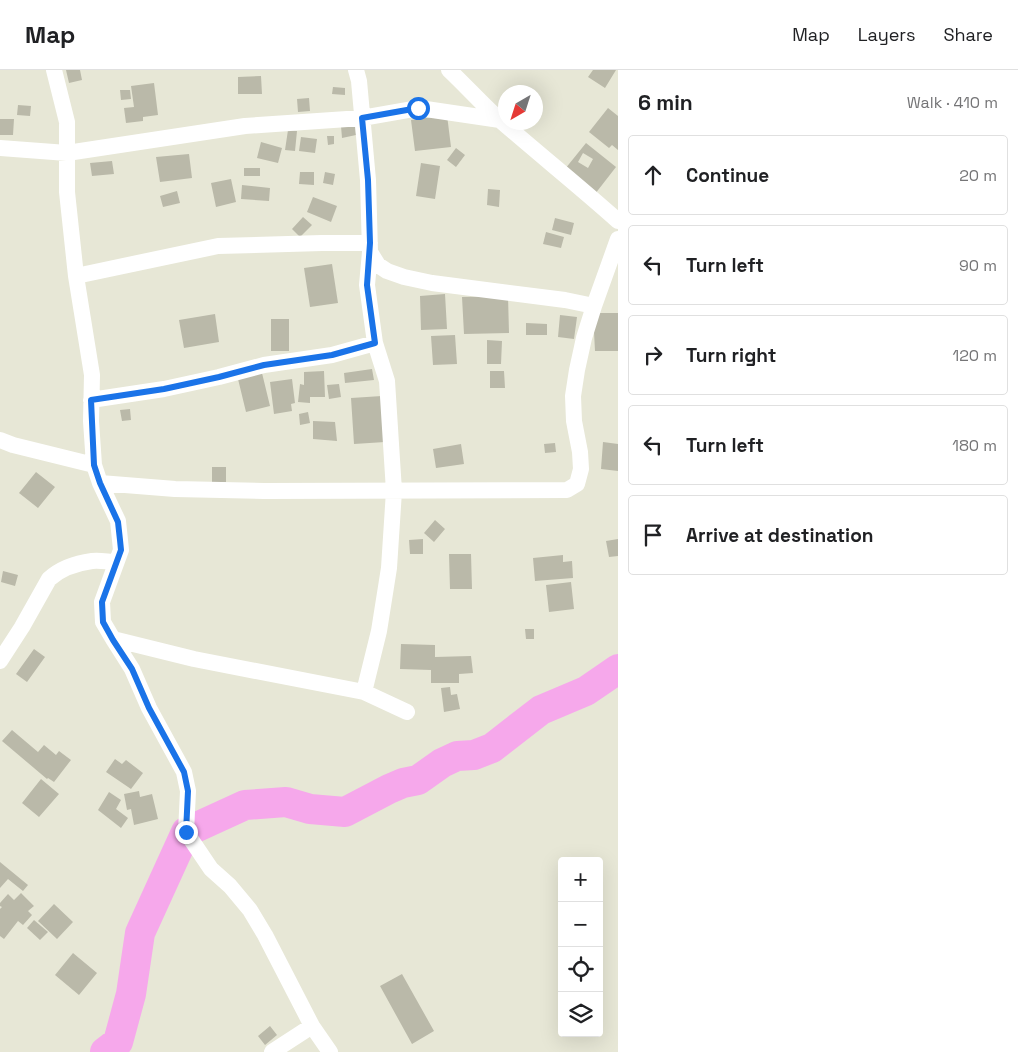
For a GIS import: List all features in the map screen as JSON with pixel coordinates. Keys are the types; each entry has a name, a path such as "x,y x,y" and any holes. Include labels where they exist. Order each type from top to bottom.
{"street":[{"path":"54,70 67,122 67,192 76,276 92,375 91,400 94,465 118,522 121,550 102,602 103,622 132,669 149,708 184,772 188,791 186,832 211,868 230,886 250,910 312,1026 330,1052"},
{"path":"356,70 359,81 368,180 370,248 367,285 375,343 387,381 394,491 389,568 379,631 364,692"},
{"path":"449,70 498,118"},
{"path":"0,148 67,153 246,126 362,118 418,108 498,120"},
{"path":"511,130 583,189 618,221"},
{"path":"100,483 175,489 264,491 567,490 577,484 581,469 574,421 573,396 577,370 594,306 618,239"},
{"path":"76,276 218,246 322,243 370,248"},
{"path":"370,248 378,264 387,271 404,276 432,283 556,299 594,306"},
{"path":"91,400 164,389 264,365 332,355 375,343"},
{"path":"0,440 94,465"},
{"path":"0,661 49,579 71,566 93,561 116,562"},
{"path":"113,640 194,659 364,692 407,712"},
{"path":"272,1052 312,1026"}],"building":[{"path":"66,70 80,70 82,80 69,83"},
{"path":"593,70 616,70 605,88 588,77"},
{"path":"261,76 262,94 238,94 238,77"},
{"path":"154,83 158,115 143,117 143,121 126,123 124,108 134,107 131,86"},
{"path":"333,87 345,88 345,95 332,94"},
{"path":"120,90 130,90 131,99 121,100"},
{"path":"309,98 310,111 298,112 297,99"},
{"path":"18,105 31,106 30,116 17,115"},
{"path":"608,108 618,116 618,150 612,145 609,148 589,132"},
{"path":"447,115 451,147 415,151 411,120"},
{"path":"0,119 14,119 13,135 0,135"},
{"path":"355,124 356,135 342,138 341,126"},
{"path":"288,130 297,131 295,151 285,150"},
{"path":"327,136 334,136 334,144 328,145"},
{"path":"301,137 317,139 315,153 299,151"},
{"path":"261,142 282,148 278,163 257,158"},
{"path":"586,143 616,167 595,194 565,169","holes":["583,153 593,159 588,168 578,162"]},
{"path":"456,148 465,155 456,167 447,160"},
{"path":"189,154 192,178 160,182 156,157"},
{"path":"112,161 114,174 92,176 90,163"},
{"path":"421,163 440,166 435,199 416,196"},
{"path":"244,168 260,168 260,176 244,176"},
{"path":"300,172 314,172 314,185 299,184"},
{"path":"325,172 335,174 333,185 323,183"},
{"path":"231,179 236,202 216,207 211,183"},
{"path":"242,185 270,188 269,201 241,199"},
{"path":"488,189 500,190 499,207 487,205"},
{"path":"177,191 180,203 163,207 160,196"},
{"path":"313,197 337,206 331,222 307,212"},
{"path":"303,217 312,225 300,237 292,229"},
{"path":"555,218 574,223 571,235 552,230"},
{"path":"546,232 564,237 561,248 543,244"},
{"path":"332,264 338,303 310,307 304,268"},
{"path":"445,294 447,329 421,330 420,296"},
{"path":"508,296 509,333 464,334 462,297"},
{"path":"593,313 618,313 618,351 595,351"},
{"path":"215,314 219,342 184,348 179,320"},
{"path":"560,315 577,317 574,339 558,337"},
{"path":"271,319 289,319 289,351 271,351"},
{"path":"526,323 547,324 547,335 526,335"},
{"path":"455,335 457,364 433,365 431,336"},
{"path":"487,340 502,341 501,364 487,364"},
{"path":"372,369 374,380 345,383 344,373"},
{"path":"324,371 325,397 310,397 310,403 298,402 300,384 304,385 304,372"},
{"path":"490,371 504,371 505,388 490,388"},
{"path":"262,373 270,406 246,412 238,379"},
{"path":"292,379 295,403 291,404 292,411 274,414 270,382"},
{"path":"339,384 341,397 329,399 327,385"},
{"path":"382,396 385,442 354,444 351,398"},
{"path":"130,409 131,420 122,421 120,410"},
{"path":"308,412 310,423 300,425 299,414"},
{"path":"313,421 335,422 337,441 313,439"},
{"path":"603,442 618,444 618,471 601,469"},
{"path":"555,443 556,452 545,453 544,444"},
{"path":"461,444 464,464 436,468 433,449"},
{"path":"212,467 226,467 226,482 212,482"},
{"path":"36,472 55,487 38,508 19,493"},
{"path":"435,520 445,529 434,542 424,533"},
{"path":"423,539 423,554 410,554 409,540"},
{"path":"618,539 618,556 609,557 606,541"},
{"path":"449,554 471,554 472,589 450,589"},
{"path":"563,555 563,562 572,561 573,578 535,581 533,558"},
{"path":"3,571 18,575 15,586 1,582"},
{"path":"571,582 574,609 549,612 546,585"},
{"path":"525,629 534,629 534,639 526,639"},
{"path":"401,644 435,645 435,657 471,656 473,673 459,674 459,683 431,683 431,670 400,669"},
{"path":"34,649 45,657 27,682 16,674"},
{"path":"450,687 451,695 457,694 460,709 444,712 441,688"},
{"path":"12,730 38,752 44,745 56,755 59,751 71,760 54,782 47,779 2,741"},
{"path":"115,759 122,764 126,760 143,773 131,789 106,772"},
{"path":"41,779 59,794 39,817 22,803"},
{"path":"139,791 140,797 152,794 158,819 134,825 131,809 127,810 124,794"},
{"path":"109,792 121,800 116,809 128,818 121,828 98,810"},
{"path":"0,862 28,885 23,891 8,879 0,888"},
{"path":"21,893 34,906 28,911 32,915 23,925 18,921 4,939 0,936 0,909 2,907 0,903 8,894 14,900"},
{"path":"54,904 73,922 57,939 38,921"},
{"path":"34,920 48,932 40,940 27,928"},
{"path":"73,953 97,973 79,995 55,975"},
{"path":"402,974 434,1031 412,1044 380,986"},
{"path":"270,1026 277,1035 265,1045 258,1036"}],"waterway":[{"path":"105,1052 118,1042 131,994 140,933 186,832 245,805 286,802 310,809 345,812 389,789 403,783 418,780 442,763 457,756 474,755 492,748 541,710 586,691 618,669"}],"route":[{"path":"186,832 188,791 184,772 149,708 132,669 103,622 102,602 121,550 118,522 94,465 91,400 164,389 264,365 332,355 375,343 367,285 370,243 368,180 362,118 418,108"}]}
